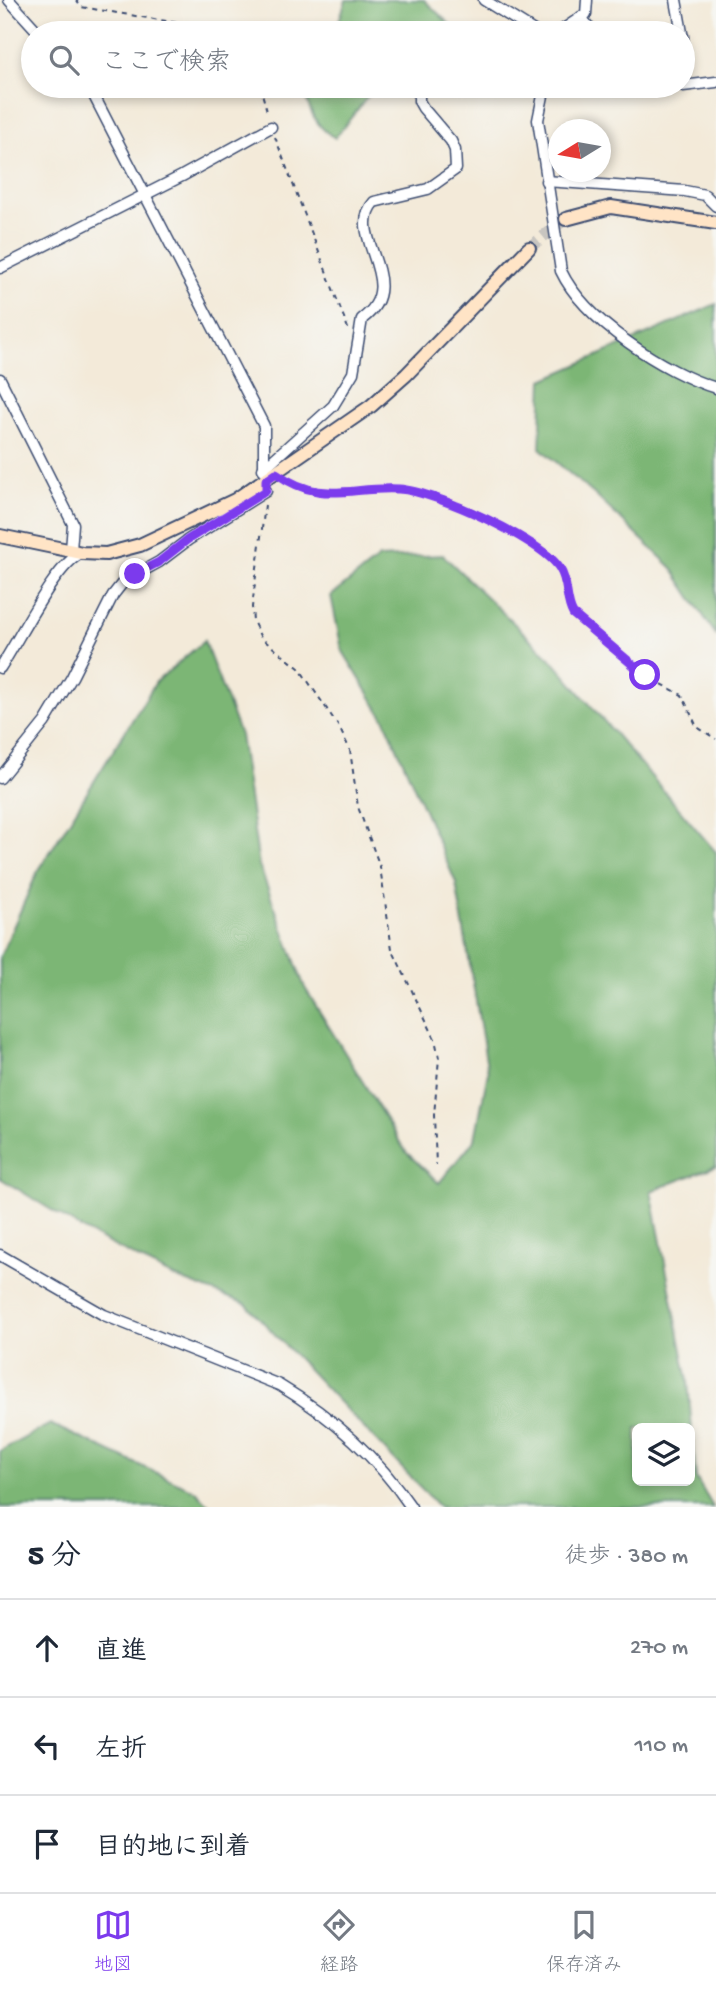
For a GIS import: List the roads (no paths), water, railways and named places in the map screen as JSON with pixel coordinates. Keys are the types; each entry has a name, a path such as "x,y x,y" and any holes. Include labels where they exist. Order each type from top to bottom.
{"street":[{"path":"9,0 27,21"},
{"path":"484,0 518,21"},
{"path":"575,21 586,14 587,0"},
{"path":"676,0 680,21"},
{"path":"581,17 584,21"},
{"path":"695,85 716,82"},
{"path":"95,98 264,426 268,478"},
{"path":"0,778 45,722 72,677 113,595 124,581 159,562 268,478 333,406 353,373 362,319 376,308 381,298 380,276 365,222 368,209 374,202 428,189 456,169 456,149 423,108 419,98"},
{"path":"543,98 538,120 546,181 561,271 570,290 618,335 691,380 716,388"},
{"path":"0,268 271,127"},
{"path":"546,181 685,191 705,195 716,206"},
{"path":"566,219 611,207 716,223"},
{"path":"0,536 30,540 76,552 106,554 140,545 235,500 341,429 398,383 529,248"},
{"path":"0,379 74,524 76,552 58,573 0,668"},
{"path":"0,1255 104,1315 279,1385 301,1398 363,1448 411,1507"}],"tunnel":[{"path":"529,248 561,222"}]}
